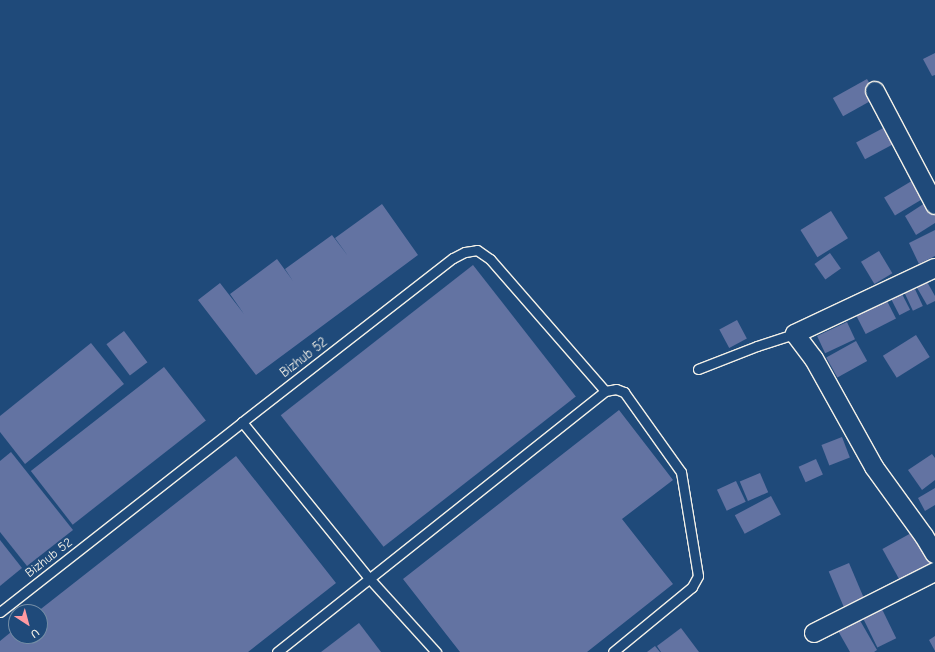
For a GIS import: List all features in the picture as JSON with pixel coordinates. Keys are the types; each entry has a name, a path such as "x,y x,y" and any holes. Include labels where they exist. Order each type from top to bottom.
{"street":[{"path":"875,91 935,205"},
{"path":"935,268 795,334 814,360 874,467 930,532 935,554"},
{"path":"814,633 935,572"}],"lane":[{"name":"Bizhub 52","path":"0,612 242,422 454,258 465,252 476,250 490,260 605,391"},
{"path":"698,369 757,346 795,334"},
{"path":"277,652 605,391 616,389 624,392 681,472 698,576 692,588 613,652"},
{"path":"242,422 369,578 436,652"}],"building":[{"path":"935,53 935,75 932,76 923,59"},
{"path":"867,79 877,97 843,116 833,98"},
{"path":"887,126 896,143 865,159 856,142"},
{"path":"915,179 926,197 895,216 884,198"},
{"path":"928,201 935,213 935,223 916,235 905,216"},
{"path":"382,204 418,255 256,375 198,300 220,283 244,314 230,294 277,259 293,281 285,269 332,235 348,256 335,238"},
{"path":"831,211 848,238 817,257 800,230"},
{"path":"935,230 935,256 919,264 909,243"},
{"path":"879,251 892,273 874,284 861,262"},
{"path":"830,253 841,269 825,279 814,264"},
{"path":"473,265 576,397 384,547 281,415"},
{"path":"926,280 935,296 935,301 927,305 916,286"},
{"path":"914,287 923,306 913,311 904,292"},
{"path":"901,292 910,310 899,315 890,297"},
{"path":"886,299 896,319 866,334 856,314"},
{"path":"737,320 747,339 729,348 719,329"},
{"path":"847,322 855,339 825,353 817,336"},
{"path":"124,331 147,362 130,375 106,344"},
{"path":"916,335 930,357 897,378 883,356"},
{"path":"856,341 867,361 837,378 826,357"},
{"path":"91,343 124,384 25,464 0,432 0,416"},
{"path":"164,367 206,421 73,525 31,471"},
{"path":"619,410 673,480 622,519 673,584 587,652 460,652 403,579"},
{"path":"842,437 850,458 829,465 821,445"},
{"path":"11,452 73,530 27,566 0,532 0,461"},
{"path":"932,454 935,458 935,480 922,490 908,470"},
{"path":"236,456 336,583 248,652 0,652 0,641 8,634 8,644 48,644 47,604"},
{"path":"816,459 823,475 806,482 799,467"},
{"path":"760,473 768,492 748,501 740,482"},
{"path":"736,481 746,502 727,511 717,490"},
{"path":"935,488 935,505 925,511 918,498"},
{"path":"771,496 781,515 745,534 735,515"},
{"path":"913,532 931,564 900,581 882,549"},
{"path":"0,540 22,568 0,586"},
{"path":"849,563 864,598 844,607 829,572"},
{"path":"880,605 896,638 877,647 861,614"},
{"path":"858,617 877,650 874,652 850,652 837,629"},
{"path":"359,623 381,652 321,652"},
{"path":"681,628 699,652 661,652 657,646"},
{"path":"935,636 935,651 929,640"},
{"path":"655,646 660,652 647,652"}]}
